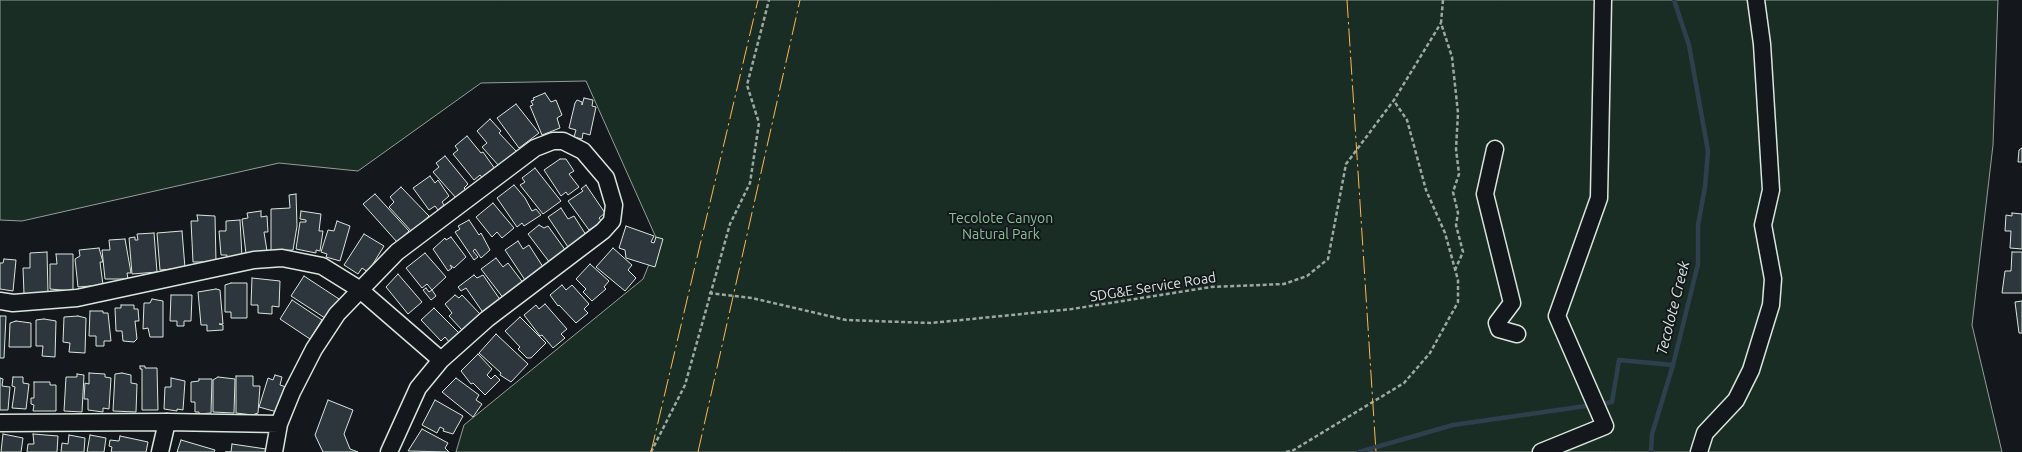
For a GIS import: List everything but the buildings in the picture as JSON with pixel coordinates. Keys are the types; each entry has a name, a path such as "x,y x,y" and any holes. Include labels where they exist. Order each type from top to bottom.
{"street":[{"path":"1541,452 1605,426 1557,316 1599,198 1602,0"},
{"path":"1699,452 1704,433 1736,400 1751,370 1771,305 1772,279 1763,225 1771,190 1762,44 1756,0"},
{"path":"274,452 279,424 292,392 314,349 337,314 359,289 397,252 535,148 553,140 563,141 583,151 606,178 614,205 612,221 603,231 487,319 442,360 418,388 389,452"},
{"path":"1496,149 1485,194 1512,303 1497,323 1499,329 1517,334"},
{"path":"0,301 13,302 77,298 254,260 282,258 322,266 359,289 442,360"},
{"path":"0,423 167,422 279,424"},
{"path":"160,452 167,422"}],"path":[{"path":"652,452 685,385 709,293 730,224 750,183 759,123 747,85 769,0"},
{"path":"1443,0 1441,23 1452,57 1458,113 1456,149 1459,174 1453,192 1458,213 1456,225 1462,252 1455,270"},
{"name":"SDG&E Service Road","path":"709,293 752,298 846,320 931,323 1072,309 1211,287 1284,284 1307,276 1328,259 1346,164 1394,100 1441,23"},
{"path":"1286,452 1292,451 1404,383 1430,353 1458,302 1458,280 1445,232 1426,190 1407,120 1394,100"}],"green space":[{"name":"Tecolote Canyon Natural Park","path":"0,0 1998,0 1993,145 1972,325 2002,452 456,452 464,425 643,279 658,242 586,81 481,83 358,171 279,163 22,221 0,220"}],"waterway":[{"name":"Tecolote Creek","path":"1600,404 1612,402 1619,360 1673,365 1698,264 1698,225 1705,187 1708,151 1689,45 1674,0"},
{"path":"1651,452 1652,434 1673,365"},
{"name":"Tecolote Creek","path":"1359,452 1453,425 1593,405"}],"power":[{"path":"651,452 758,0"},
{"path":"698,452 800,0"},
{"path":"1347,0 1376,452"}]}
